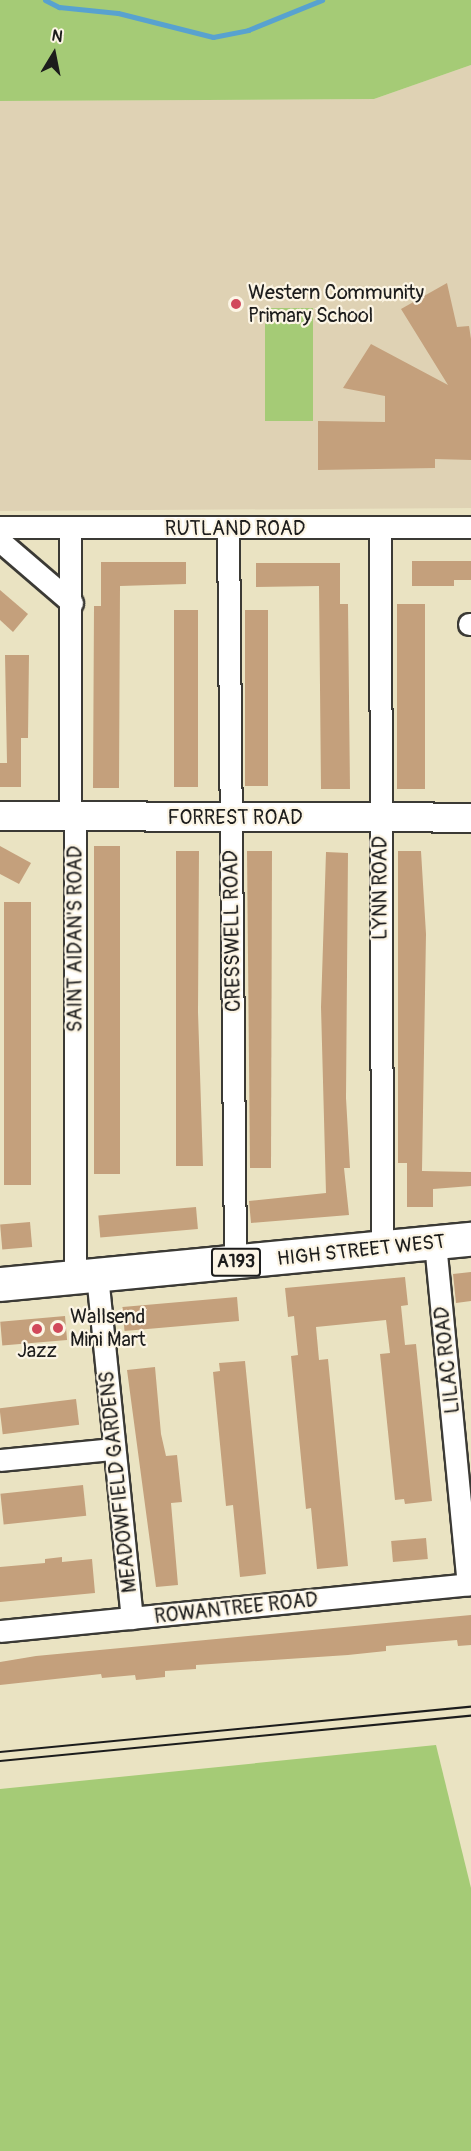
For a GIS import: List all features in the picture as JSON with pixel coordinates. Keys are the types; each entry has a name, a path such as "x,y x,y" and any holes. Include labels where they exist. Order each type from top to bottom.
{"main road":[{"name":"HIGH STREET WEST","path":"0,1284 471,1239"}],"street":[{"name":"RUTLAND ROAD","path":"0,527 471,527"},
{"name":"CRESSWELL ROAD","path":"228,527 235,1263"},
{"name":"SAINT AIDAN'S ROAD","path":"70,528 72,817 86,1276"},
{"name":"LYNN ROAD","path":"380,528 382,1248"},
{"path":"0,542 72,603"},
{"name":"FORREST ROAD","path":"0,816 471,818"},
{"name":"LILAC ROAD","path":"435,1243 470,1584"},
{"name":"MEADOWFIELD GARDENS","path":"86,1276 113,1449 132,1618"},
{"path":"0,1460 113,1449"},
{"name":"ROWANTREE ROAD","path":"0,1631 470,1584"}],"shaded area":[{"name":"Western Community Primary School","path":"471,65 471,508 0,511 0,101 374,99"}],"green space":[{"path":"0,0 471,0 471,65 374,99 0,101"},
{"path":"265,308 313,308 313,421 265,421"},
{"path":"436,1745 471,1888 471,2151 0,2151 0,1789"}],"building":[{"path":"447,283 457,327 469,326 471,339 471,460 435,459 435,468 318,470 318,421 385,422 385,396 343,388 371,344 448,385 401,309"},
{"path":"412,561 471,561 471,580 454,580 454,586 412,586"},
{"path":"101,562 186,562 186,584 120,586 119,788 93,788 94,606 101,606"},
{"path":"256,563 340,563 340,604 348,604 350,789 321,789 319,586 256,587"},
{"path":"0,590 28,614 13,632 0,620"},
{"path":"397,604 425,604 425,789 397,789"},
{"path":"174,610 198,610 198,787 174,787"},
{"path":"245,610 268,610 268,786 245,786"},
{"path":"5,655 29,655 28,738 21,738 21,787 0,787 0,763 7,763"},
{"path":"0,846 31,863 19,884 0,874"},
{"path":"94,846 120,846 120,1174 94,1174"},
{"path":"176,851 199,851 198,1012 203,1166 176,1166"},
{"path":"247,851 272,851 271,1168 250,1168"},
{"path":"398,851 421,851 426,934 422,1171 471,1172 471,1186 433,1189 433,1207 407,1207 407,1163 398,1163"},
{"path":"326,852 348,853 346,1098 350,1168 344,1168 349,1215 251,1223 249,1201 326,1193 321,1007"},
{"path":"4,902 31,902 31,1185 4,1185"},
{"path":"196,1207 198,1229 100,1237 98,1216"},
{"path":"30,1222 32,1247 2,1250 0,1225"},
{"path":"471,1272 471,1301 456,1303 453,1274"},
{"path":"405,1277 408,1305 401,1306 405,1345 416,1344 432,1501 405,1504 404,1499 395,1500 380,1354 390,1353 386,1320 316,1327 319,1360 328,1359 348,1566 317,1569 311,1508 306,1509 291,1356 298,1355 294,1316 288,1317 285,1288"},
{"path":"237,1297 239,1321 125,1331 122,1307"},
{"path":"65,1316 67,1340 2,1346 0,1322"},
{"path":"245,1361 266,1574 240,1577 233,1505 226,1506 213,1372 220,1371 219,1363"},
{"path":"155,1367 161,1434 166,1456 177,1455 182,1502 171,1503 178,1585 156,1587 127,1370"},
{"path":"76,1399 79,1425 3,1434 0,1408"},
{"path":"83,1485 86,1516 4,1525 0,1494"},
{"path":"426,1538 428,1559 393,1562 391,1541"},
{"path":"62,1557 62,1562 92,1559 95,1593 0,1602 0,1567 45,1563 45,1559"},
{"path":"471,1615 471,1645 458,1646 457,1640 386,1646 386,1651 348,1655 196,1665 196,1669 165,1671 165,1677 136,1680 135,1675 102,1678 101,1674 0,1685 0,1662 36,1656"}],"waterway":[{"path":"45,0 59,7 118,13 213,37 248,30 322,0"}],"tram line":[{"path":"0,1752 471,1707"},
{"path":"0,1761 471,1716"}],"place":[{"name":"Western Community Primary School","path":"236,304"},
{"name":"Wallsend Mini Mart","path":"58,1328"},
{"name":"Jazz","path":"37,1329"}]}
